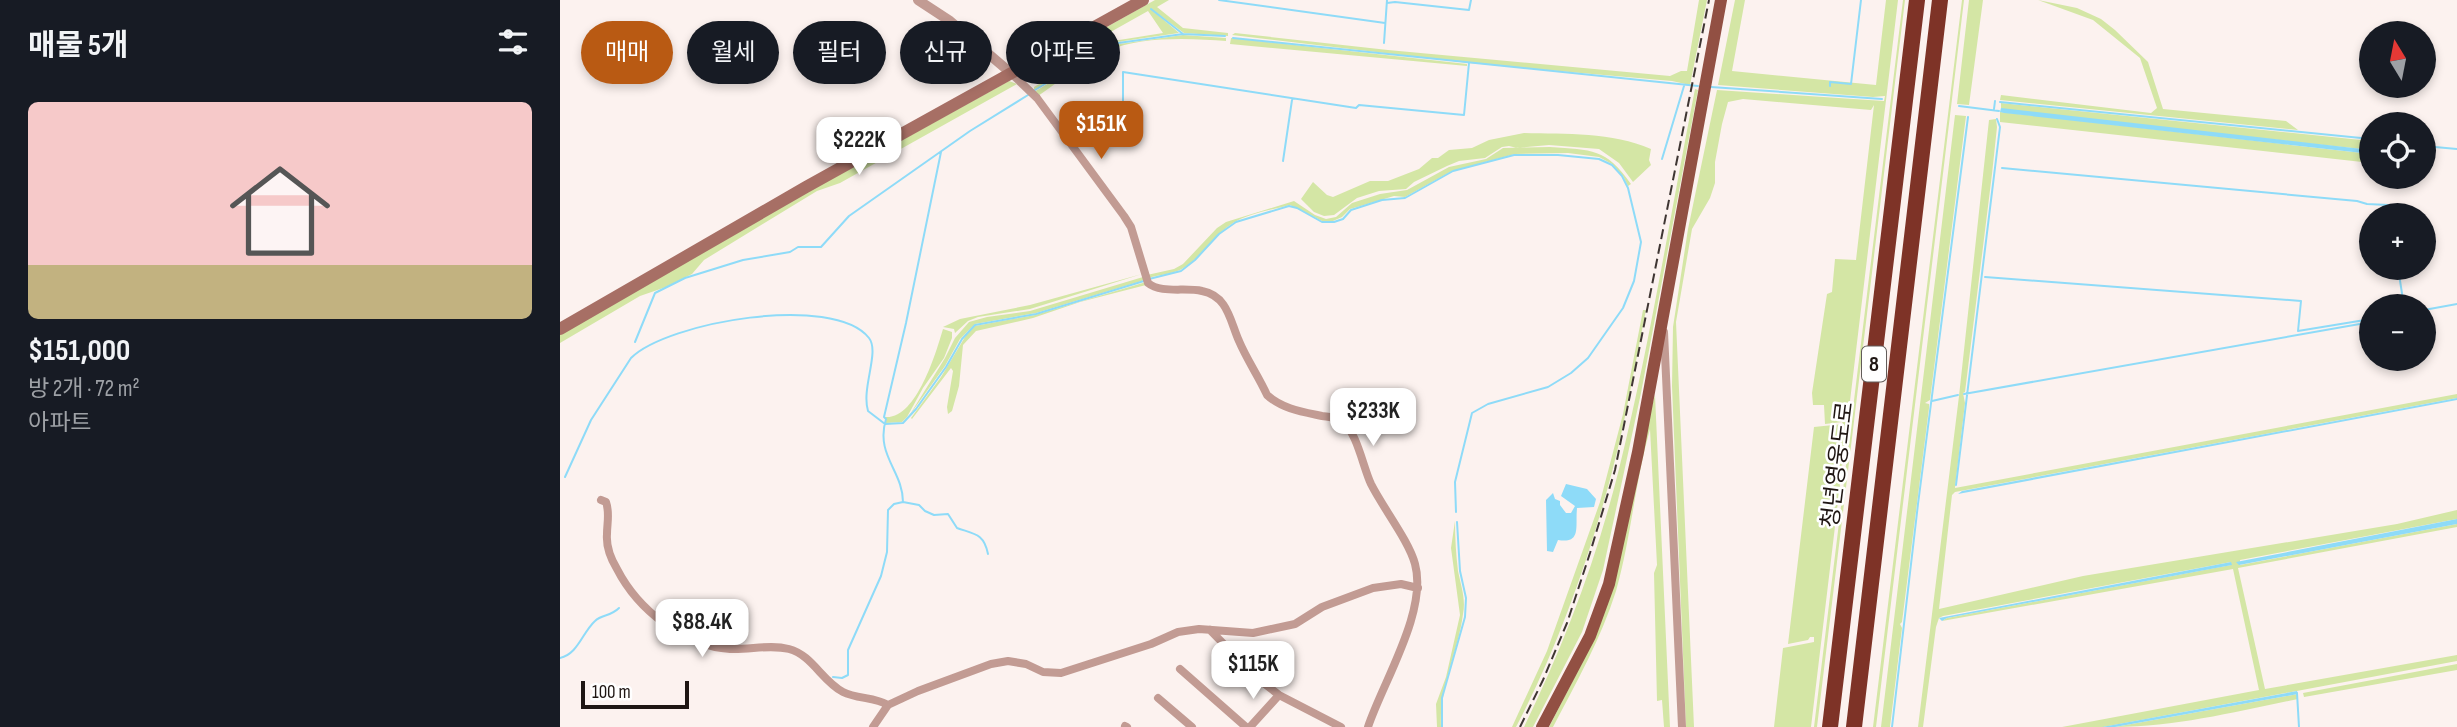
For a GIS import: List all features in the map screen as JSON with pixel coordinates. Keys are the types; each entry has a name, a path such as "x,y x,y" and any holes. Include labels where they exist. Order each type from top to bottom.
{"highway":[{"name":"청년영웅도로","path":"1830,727 1917,0"},
{"name":"청년영웅도로","path":"1854,727 1940,0"}],"main road":[{"path":"1542,727 1590,636 1608,584 1639,452 1721,0"},
{"path":"1103,21 1136,2"},
{"path":"560,329 806,187 1006,77"}],"street":[{"path":"918,0 950,21 1006,69"},
{"path":"1022,84 1037,98 1131,227 1146,279 1156,288 1213,294 1233,321 1238,341 1267,395 1287,407 1337,418 1344,422 1354,440 1370,482 1410,551 1418,588 1408,627 1368,727"},
{"path":"1663,312 1682,727"},
{"path":"601,500 606,502 609,509 606,538 617,570 640,600 673,629 705,645 727,649 791,649 805,657 831,684 843,692 888,705"},
{"path":"873,727 888,705 992,664 1008,661 1026,664 1043,672 1061,673 1151,644 1178,632 1199,629 1253,633 1275,629 1295,624 1322,607 1373,588 1401,584 1418,588"},
{"path":"1210,630 1256,677 1279,695 1341,727"},
{"path":"1181,669 1248,727 1279,695"},
{"path":"1158,698 1192,727"}],"green space":[{"path":"1155,0 1169,0 1157,7 1183,28 1228,33 1228,36 1184,33 1151,9 1179,33 1120,42 1163,33 1148,11 1120,27 1120,21 1117,21"},
{"path":"1699,0 1707,0 1690,85 1672,81 1469,63 1232,35 1235,33 1670,76 1687,71"},
{"path":"1735,0 1745,0 1732,71 1876,85 1886,0 1898,0 1811,727 1774,727 1783,648 1814,642 1814,637 1810,637 1808,640 1788,644 1814,427 1843,424 1825,424 1824,405 1813,405 1812,393 1827,294 1832,292 1835,259 1856,260 1874,105 1871,110 1743,99 1728,102 1715,162 1715,183 1710,198 1692,229 1676,322 1694,727 1686,727 1672,386 1673,327 1688,229 1717,90 1884,101 1885,96 1718,85"},
{"path":"1903,0 1817,727 1814,727"},
{"path":"1962,0 1876,727 1873,727"},
{"path":"1969,0 1983,0 1969,105 1957,104"},
{"path":"2038,0 2077,8 2101,19 2115,30 2148,62 2163,109 2286,121 2298,130 2000,100 2001,95 2151,113 2157,108 2140,58 2093,20"},
{"path":"1183,35 1226,38 1226,41 1165,39 1120,46"},
{"path":"1231,38 1467,64 1467,66 1230,44"},
{"path":"1006,83 1017,84 840,183 817,191 704,260 692,274 640,296 560,343 560,335 815,188"},
{"path":"1047,84 1054,84 1038,96 1034,92"},
{"path":"1695,89 1698,90 1641,393 1603,570 1582,632 1533,727 1524,727 1553,665 1578,601 1610,502 1640,375"},
{"path":"2001,103 2359,140 2359,149 2007,111 2001,108"},
{"path":"2000,112 2359,153 2359,162 2000,122"},
{"path":"1955,115 1966,116 1930,400 1925,403 1929,404 1929,408 1900,624 1902,628 1890,727 1881,727"},
{"path":"1996,119 1992,174 1963,393 1965,403 1955,488 2457,394 2457,398 1955,492 1952,495 1939,609 2083,576 2397,524 2457,510 2457,519 2240,560 2240,565 2457,524 2457,527 2238,568 2265,689 2457,655 2457,661 2103,727 2062,727 2259,690 2233,569 1942,621 2231,565 2231,562 1939,618 1923,727 1918,727 1959,396 1989,120"},
{"path":"1524,133 1621,139 1651,149 1651,165 1633,182 1619,163 1599,149 1549,145 1517,148 1509,146 1502,147 1485,158 1459,161 1447,166 1414,182 1406,189 1379,191 1357,198 1334,215 1324,216 1314,212 1301,199 1313,182 1333,197 1370,181 1388,181 1419,169 1432,158 1438,158 1449,150 1472,148 1489,140"},
{"path":"1550,147 1597,153 1614,163 1631,184 1628,186 1612,164 1599,157 1568,153 1515,154 1452,171 1405,197 1394,196 1350,209 1333,221 1322,221 1290,205 1253,214 1226,228 1187,266 1173,273 1148,278 1147,275 1174,269 1183,264 1226,222 1294,201 1315,215 1326,219 1336,217 1352,203 1380,194 1407,190 1449,167 1486,159 1503,148"},
{"path":"1142,274 1030,309 978,317 968,321 955,333 954,329 943,327 960,319 1030,305"},
{"path":"1143,277 1145,280 1036,313 975,324 960,339 945,366 909,416 955,338 969,322 1030,311"},
{"path":"1146,282 1146,285 1080,302 1033,318 976,331 963,345 959,386 952,411 948,414 953,371 951,368 911,418 941,377 968,332 975,326 1035,315"},
{"path":"1643,310 1646,310 1622,432 1593,537 1545,666 1516,727 1512,727 1547,651 1600,502 1623,414"},
{"path":"943,329 952,332 944,358 907,417 902,422 886,423 885,417 896,415 915,397 930,368"},
{"path":"1655,395 1670,727 1664,727 1662,700 1657,701 1654,573 1657,565 1650,429 1616,591 1588,660 1553,727 1549,727 1583,661"},
{"path":"1455,521 1457,565 1464,608 1443,698 1441,727 1437,727 1436,704 1446,677 1460,615 1451,548"},
{"path":"2457,664 2457,670 2304,697 2303,693"},
{"path":"2298,694 2298,699 2207,718 2115,727"}],"water":[{"path":"2001,108 2359,149 2359,153 2004,113 2000,112"},
{"path":"2457,400 1958,494 1962,491"},
{"path":"1566,484 1587,489 1596,499 1594,507 1577,508 1574,536 1566,541 1558,540 1553,552 1547,551 1546,500 1553,493 1566,513 1571,513 1575,506 1561,496"},
{"path":"2457,519 2457,524 2239,565 2236,562"},
{"path":"2231,562 2232,565 1942,621 1939,618"},
{"path":"2297,691 2298,694 2115,727 2102,727"}],"waterway":[{"path":"1219,0 1385,23"},
{"path":"1384,43 1387,0"},
{"path":"1387,3 1469,10 1471,0"},
{"path":"1830,86 1830,82 1851,84 1861,0"},
{"path":"1151,9 1183,34 1225,36"},
{"path":"1035,90 1111,44 1183,34"},
{"path":"1233,38 1698,86"},
{"path":"1076,146 1076,142 1091,131 1123,117 1123,72 1356,108 1359,105 1464,115 1469,63"},
{"path":"1662,159 1684,86"},
{"path":"1711,87 1882,99"},
{"path":"635,342 655,293 685,278 743,260 790,252 798,247 821,247 849,216 970,131 1028,95"},
{"path":"1283,161 1292,100"},
{"path":"1994,109 1995,101"},
{"path":"2000,102 2359,138"},
{"path":"1959,106 1999,111"},
{"path":"1892,727 1968,117"},
{"path":"1956,485 2000,127 1997,119"},
{"path":"2436,147 2457,149"},
{"path":"833,677 842,678 848,675 848,650 881,576 887,552 888,510 894,504 903,502 899,481 884,443 884,417 941,152"},
{"path":"1149,279 1181,271 1219,234 1236,222 1289,206 1322,222 1334,222 1343,219 1351,210 1382,200 1405,198 1453,171 1514,155 1599,159 1612,165 1628,188 1641,242 1634,281 1623,308 1588,358 1571,373 1548,387 1488,404 1472,413 1455,482 1456,512"},
{"path":"2002,168 2364,203"},
{"path":"1985,277 2301,301 2298,331 2359,321"},
{"path":"2400,280 2402,294"},
{"path":"565,477 591,420 631,358 650,345 678,333 713,324 787,315 822,317 850,324 869,338 872,344 866,402 868,411 885,424 903,423 916,409 962,339 975,325 1036,314 1144,281"},
{"path":"2436,308 2457,304"},
{"path":"1964,394 2359,324"},
{"path":"1932,401 1958,395"},
{"path":"903,502 919,505 934,515 948,514 957,528 981,538 988,554"},
{"path":"1442,727 1442,698 1465,617 1466,598 1460,571 1457,522"},
{"path":"560,658 576,648 595,621 619,608"},
{"path":"2297,693 2299,727"}],"railway":[{"path":"1520,727 1567,623 1615,470 1709,0"}]}
